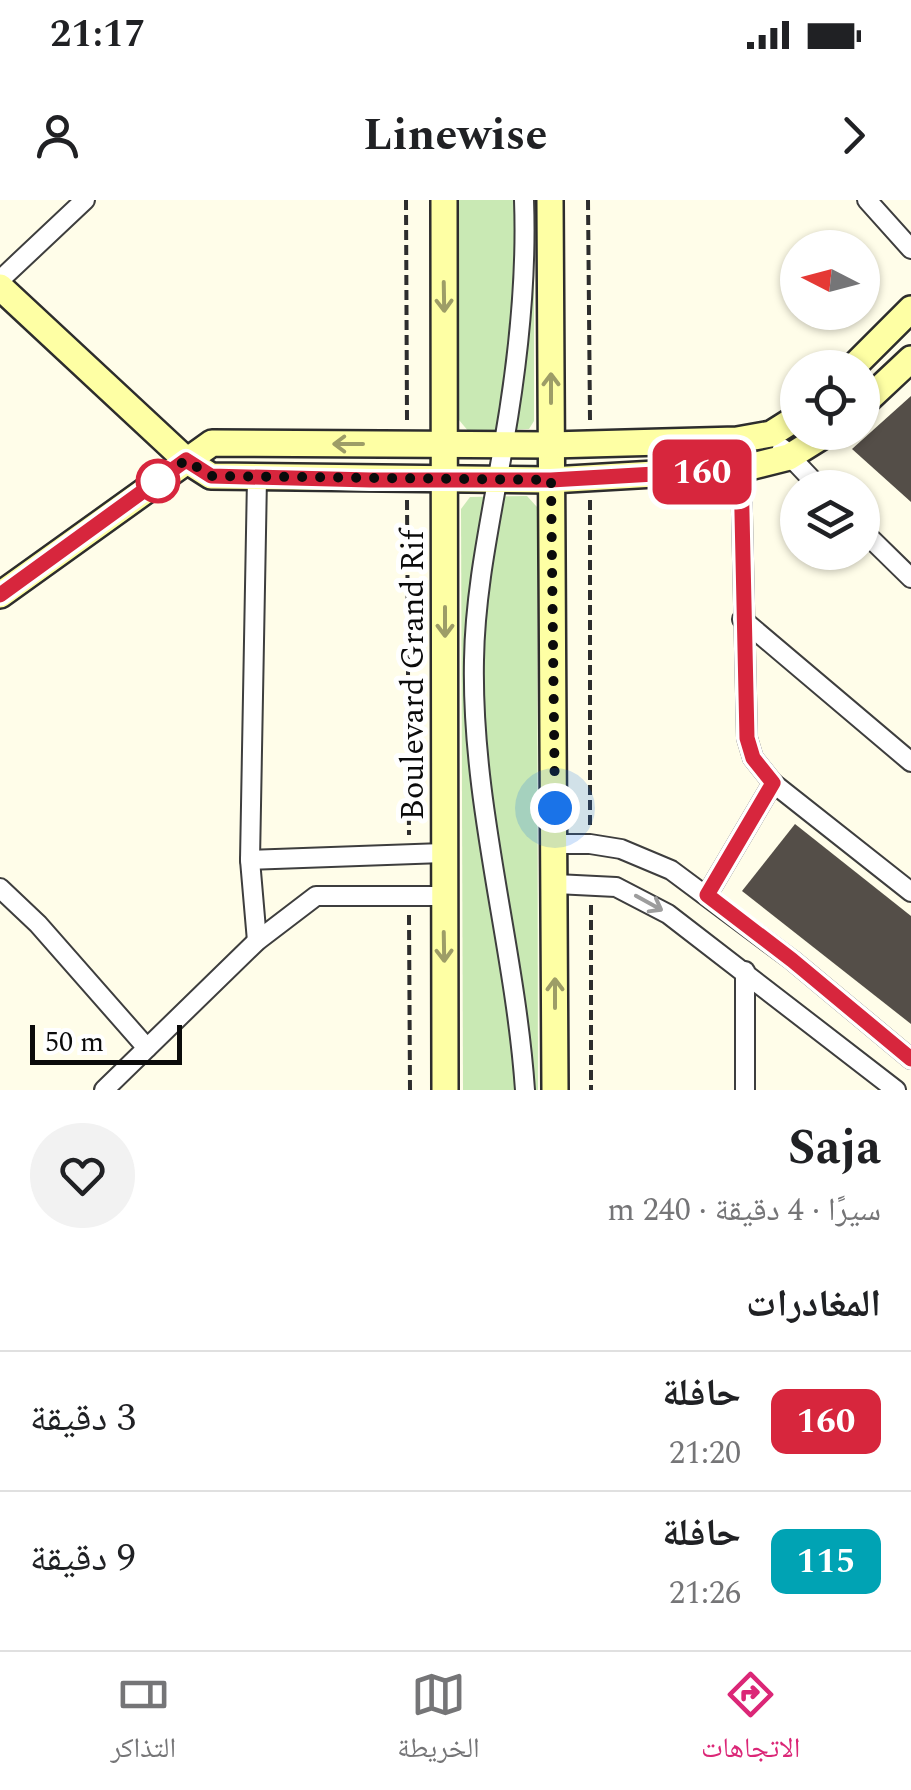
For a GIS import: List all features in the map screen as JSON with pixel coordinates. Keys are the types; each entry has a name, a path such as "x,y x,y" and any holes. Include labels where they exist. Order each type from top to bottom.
{"street":[{"path":"85,200 0,283 186,460 211,476 551,480 741,469 798,450"},
{"name":"Boulevard Grand Rif","path":"444,200 445,1090"},
{"path":"524,200 525,270 518,354 481,583 474,658 476,746 487,843 509,952 526,1090"},
{"path":"550,200 555,1090"},
{"path":"867,200 911,249"},
{"path":"870,350 911,310"},
{"path":"880,388 911,359"},
{"path":"0,595 212,443 590,444 737,440 770,434 780,428"},
{"path":"770,434 802,470"},
{"path":"741,469 742,619 747,738 753,758 773,783 911,892"},
{"path":"256,941 250,860 257,478"},
{"path":"880,545 908,569"},
{"path":"742,619 911,762"},
{"path":"707,895 773,783"},
{"path":"555,844 590,844 650,858 707,895 792,960 911,1059"},
{"path":"250,860 443,853"},
{"path":"556,884 616,887 668,914 896,1090"},
{"path":"0,888 38,924 146,1048"},
{"path":"104,1090 256,941 316,896 444,896"},
{"path":"744,971 745,1090"}],"path":[{"path":"406,200 408,444"},
{"path":"588,200 590,444"},
{"path":"590,478 590,844"},
{"path":"407,480 410,854"},
{"path":"591,884 592,1090"},
{"path":"409,896 410,1090"}],"green space":[{"path":"459,200 534,200 534,421 529,429 469,432 459,420"},
{"path":"527,496 537,507 538,1090 463,1090 461,509 470,497"}],"building":[{"path":"911,396 911,502 880,470 853,450 880,450 880,424"},
{"path":"795,824 911,916 911,1024 742,891"}],"bus line":[{"name":"160","path":"0,595 186,460 211,476 370,480 551,480 741,469 747,738 753,758 773,783 707,895 911,1059"}],"route":[{"path":"158,481 155,482 186,460 211,476 551,480 555,808"}]}
